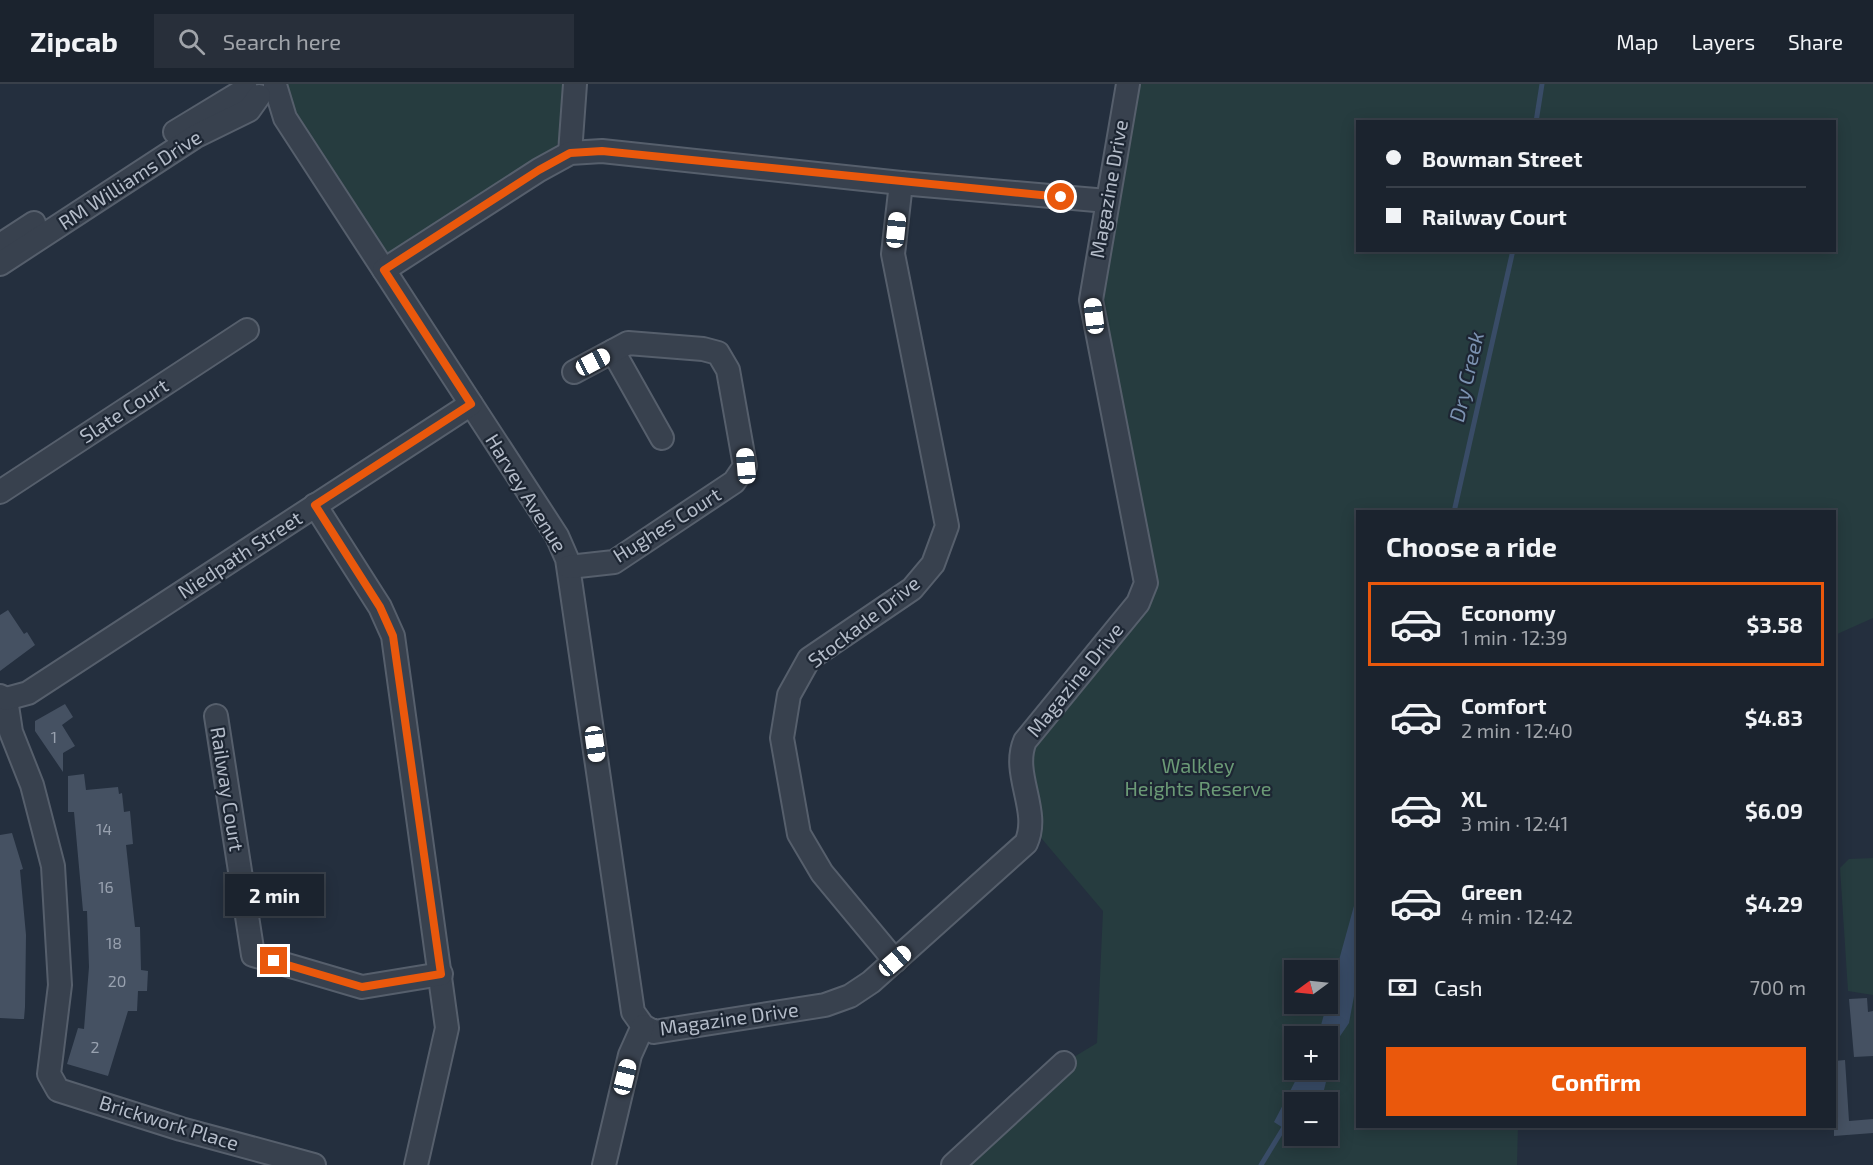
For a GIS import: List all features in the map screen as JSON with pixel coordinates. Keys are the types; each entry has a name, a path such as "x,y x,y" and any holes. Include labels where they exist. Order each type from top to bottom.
{"street":[{"path":"570,153 575,84"},
{"name":"Magazine Drive","path":"643,1026 654,1032 825,1005 862,989 1026,843 1031,826 1021,758 1025,741 1138,603 1144,591 1145,567 1091,300 1128,84"},
{"name":"Harvey Avenue","path":"260,89 285,118 557,536 569,567 633,1012 643,1026"},
{"name":"RM Williams Drive","path":"0,245 260,89"},
{"name":"RM Williams Drive","path":"0,264 196,136 249,110 260,89"},
{"path":"384,270 539,170 570,153 602,151 901,183 1107,201"},
{"name":"Stockade Drive","path":"895,961 822,873 799,834 782,738 789,695 809,659 912,589 933,564 946,526 893,254 901,183"},
{"name":"Slate Court","path":"0,492 247,330"},
{"name":"Hughes Court","path":"569,567 614,562 734,483 746,466 728,370 718,353 703,349 628,343 574,372"},
{"path":"613,351 662,438"},
{"name":"Niedpath Street","path":"3,698 28,693 471,404"},
{"path":"315,505 380,607 393,636 447,1028 416,1165"},
{"name":"Brickwork Place","path":"3,698 11,732 32,785 53,866 60,985 49,1074 58,1090 181,1128 314,1165"},
{"name":"Railway Court","path":"216,716 253,955 362,987 441,974"},
{"path":"604,1165 630,1056 643,1026"},
{"path":"953,1165 1064,1063"}],"green space":[{"path":"281,84 567,84 563,130 556,147 391,253 383,252 290,116"},
{"name":"Walkley Heights Reserve","path":"1124,84 1873,84 1873,618 1836,635 1836,510 1356,510 1356,1128 1518,1128 1517,1165 953,1165 1064,1063 1097,1043 1103,911 1031,826 1022,748 1144,591 1091,300"},
{"path":"1873,858 1873,995 1848,991 1840,868 1849,859"}],"water":[{"path":"1356,899 1356,985 1349,1023 1338,1039 1338,1026 1321,1026 1324,1014 1338,1014 1338,964"},
{"path":"1296,1080 1326,1080 1324,1092 1290,1092"},
{"path":"1284,1103 1284,1128 1274,1122"}],"building":[{"path":"8,610 24,634 27,632 35,645 0,671 0,615"},
{"path":"65,704 73,717 62,725 75,746 63,753 63,772 35,731 35,721"},
{"path":"84,774 86,790 118,787 119,794 122,793 124,812 130,811 133,844 126,845 135,927 140,927 141,970 148,971 147,991 138,991 137,1011 128,1011 108,1076 67,1064 78,1028 84,1029 89,967 87,911 83,911 74,812 68,812 68,776"},
{"path":"12,833 23,869 20,870 26,935 24,1019 0,1018 0,835"},
{"path":"1867,998 1868,1012 1873,1011 1873,1056 1854,1057 1849,999"},
{"path":"1845,1060 1849,1121 1873,1119 1873,1133 1834,1136 1836,1061"}],"waterway":[{"name":"Dry Creek","path":"1536,120 1542,84"},
{"name":"Dry Creek","path":"1454,510 1513,252"},
{"name":"Dry Creek","path":"1261,1165 1284,1127"}],"route":[{"path":"274,961 362,987 441,974 393,636 380,607 315,505 471,404 384,270 539,170 570,153 602,151 901,183 1061,197"}]}
